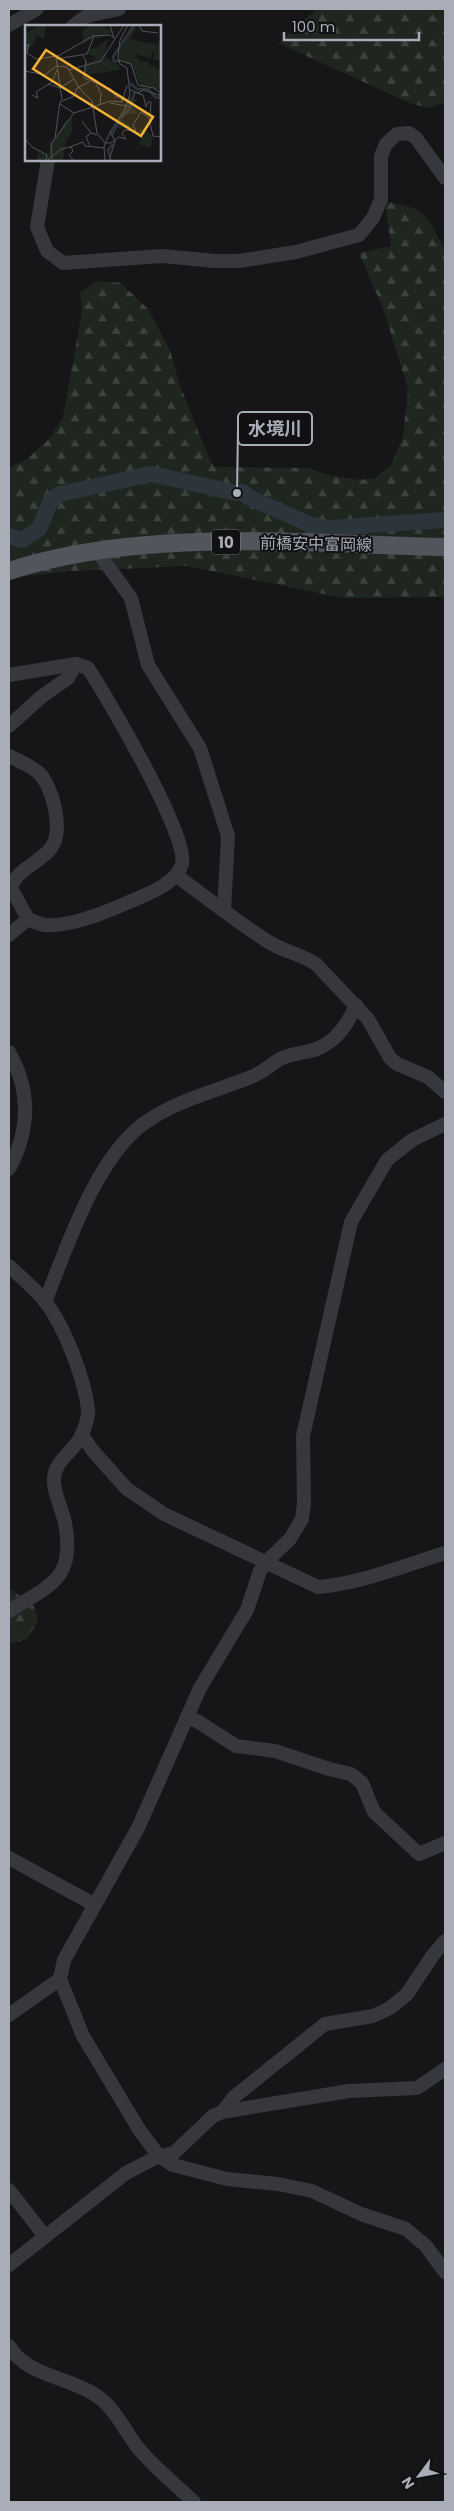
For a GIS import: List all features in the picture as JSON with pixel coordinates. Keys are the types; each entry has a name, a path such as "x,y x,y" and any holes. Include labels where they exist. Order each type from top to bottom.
{"main road":[{"name":"前橋安中富岡線","path":"9,571 97,551 162,544 218,542 445,547"}],"street":[{"path":"9,25 37,9"},
{"path":"72,9 87,16"},
{"path":"74,25 87,16 120,9"},
{"path":"48,161 37,227 47,251 64,263 162,256 215,261 239,260 296,252 359,235 373,218 381,200 381,156 386,144 397,134 409,133 416,138 445,178"},
{"path":"97,551 131,598 148,665 200,748 228,836 224,911"},
{"path":"9,676 76,664 88,668 108,698 176,831 182,850 183,863 177,876 154,890 105,912 56,925 43,925 28,919 11,888 13,880 50,850 56,840 56,818 49,791 40,774 9,756"},
{"path":"9,726 41,697 68,678 76,664"},
{"path":"177,876 270,943 316,964 368,1019 390,1058 397,1064 428,1077 445,1092"},
{"path":"9,935 28,919"},
{"path":"45,1302 77,1222 106,1166 124,1142 142,1125 181,1104 226,1084 252,1077 280,1059 318,1049 340,1033 349,1022 356,1005"},
{"path":"9,1052 23,1082 26,1105 26,1126 9,1169"},
{"path":"445,1124 412,1140 387,1160 351,1222 303,1436 304,1503 302,1519 290,1539 267,1561 260,1571 247,1610 200,1688 138,1828 64,1960 60,1979 83,2036 140,2131 159,2156 173,2166 227,2179 278,2184 312,2191 361,2214 406,2229 426,2246 445,2272"},
{"path":"9,1266 45,1302 61,1325 81,1383 88,1410 82,1435 59,1465 54,1478 65,1523 68,1553 64,1569 56,1581 9,1612"},
{"path":"82,1435 93,1451 127,1488 164,1514 318,1586 341,1585 445,1553"},
{"path":"186,1718 197,1721 236,1746 275,1751 329,1769 351,1774 362,1783 374,1812 419,1854 445,1843"},
{"path":"9,1858 95,1905"},
{"path":"222,2112 234,2098 324,2024 373,2016 390,2008 407,1994 433,1955 445,1941"},
{"path":"9,2015 60,1979"},
{"path":"9,2265 44,2235 126,2173 159,2156 174,2153 213,2116 222,2112 349,2091 417,2088 445,2069"},
{"path":"9,2190 44,2235"},
{"path":"9,2346 12,2352 27,2364 84,2388 106,2404 141,2451 194,2502"}],"green space":[{"path":"317,9 445,9 445,102 430,108 412,104 278,43"},
{"path":"385,202 410,207 423,214 433,227 445,249 445,597 343,598 187,566 71,571 9,578 9,468 28,458 50,438 63,417 82,311 80,292 98,281 121,283 148,309 170,350 179,383 214,467 307,468 332,476 360,480 375,478 391,465 403,437 408,389 384,311 359,253 391,246"},
{"path":"9,1588 34,1606 38,1621 27,1639 9,1644"}],"waterway":[{"path":"9,536 22,540 39,529 51,500 60,494 151,474 237,493 242,492 248,497 311,525 330,528 445,520"}],"place":[{"name":"水境川","path":"237,493"}]}
